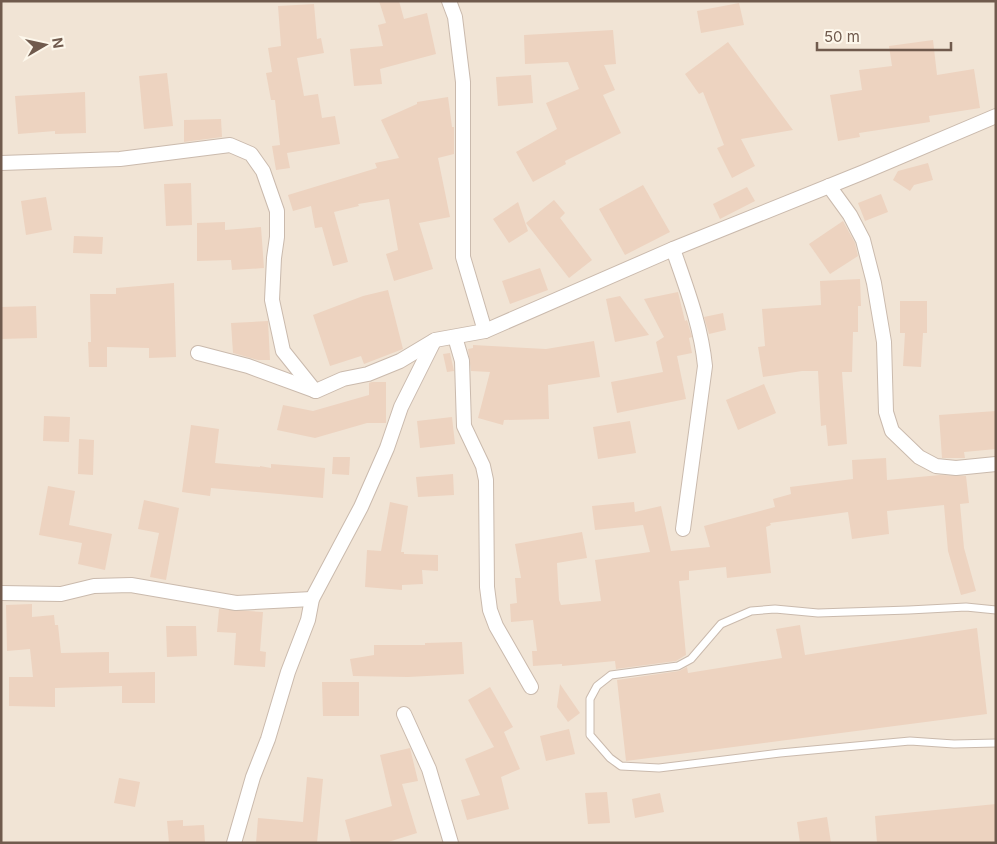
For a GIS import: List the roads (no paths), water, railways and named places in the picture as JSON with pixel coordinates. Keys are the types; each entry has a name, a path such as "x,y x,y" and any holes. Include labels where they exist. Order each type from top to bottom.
{"street":[{"path":"448,1 455,18 463,82 463,257 485,331"},
{"path":"198,352 248,366 316,392 343,379 368,374 400,361 435,340 485,331 673,249 996,116"},
{"path":"1,163 120,159 230,145 251,154 263,171 277,211 272,300 283,351 316,392"},
{"path":"829,186 850,215 863,240 874,283 884,342 886,412 892,431 919,456 936,466 956,468 996,464"},
{"path":"673,249 694,311 702,343 704,366 684,529"},
{"path":"455,337 462,361 464,426 483,466 486,480 487,588 490,610 496,626 531,687"},
{"path":"234,843 253,777 268,739 288,672 308,620 312,599 362,507 387,448 401,407 435,340"},
{"path":"1,593 61,594 94,586 131,585 236,603 312,599"},
{"path":"404,714 429,769 451,843"}],"lane":[{"path":"996,610 966,606 818,613 775,609 751,611 720,624 692,659 678,666 611,675 597,686 590,699 590,735 610,758 621,766 658,768 780,753 910,742 996,743"}]}
